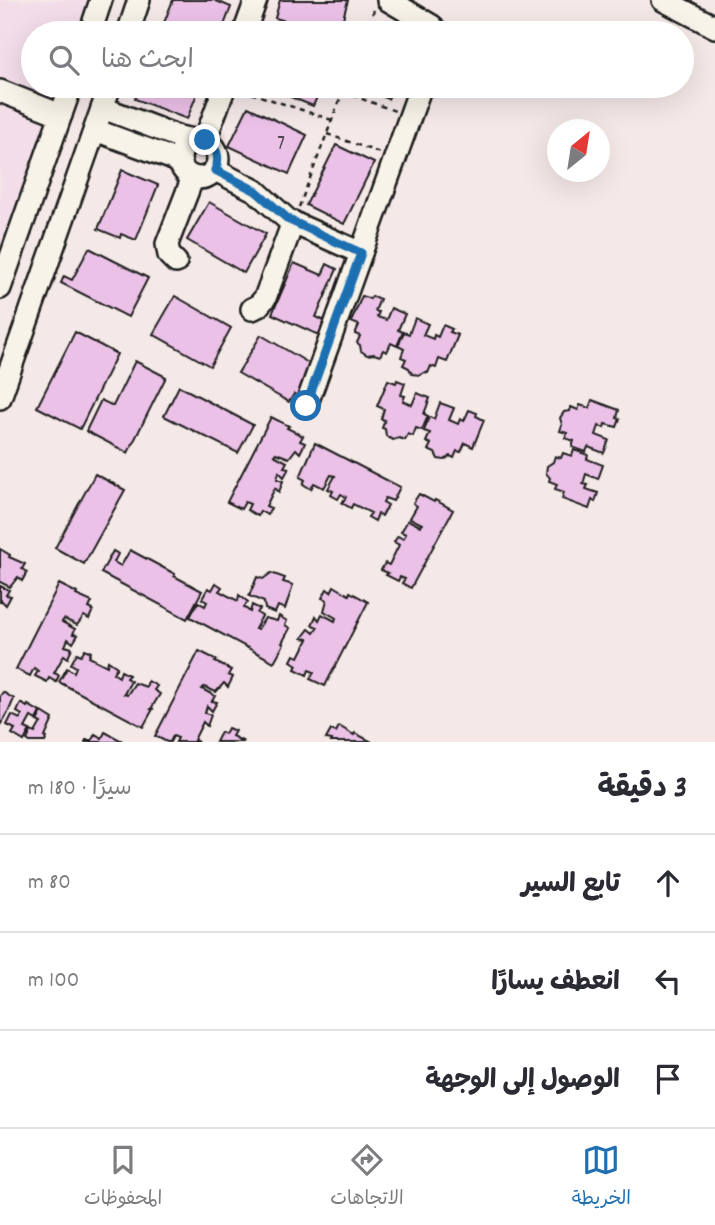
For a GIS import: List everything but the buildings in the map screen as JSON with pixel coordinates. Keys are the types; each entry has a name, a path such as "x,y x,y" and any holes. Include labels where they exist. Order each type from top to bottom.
{"street":[{"path":"93,21 101,0"},
{"path":"132,21 139,0"},
{"path":"388,0 424,21"},
{"path":"663,0 715,27"},
{"path":"0,91 61,115"},
{"path":"0,288 67,98"},
{"path":"0,398 106,98"},
{"path":"176,262 169,256 167,244 187,171 180,158 184,147 199,140 226,98"},
{"path":"306,406 417,98"},
{"path":"95,130 171,158 187,171 205,177 218,165 218,153 211,143 179,137 103,108"},
{"path":"215,170 256,191 293,222 361,253"},
{"path":"252,309 265,298 293,222"}],"path":[{"path":"369,21 377,0"},
{"path":"264,98 332,120"},
{"path":"293,222 341,98"},
{"path":"360,98 410,116"},
{"path":"327,134 395,158"}],"shaded area":[{"path":"0,0 93,0 85,21 21,21 21,98 59,98 0,263"}],"route":[{"path":"205,140 211,143 218,153 215,170 256,191 289,220 361,253 306,406"}]}
